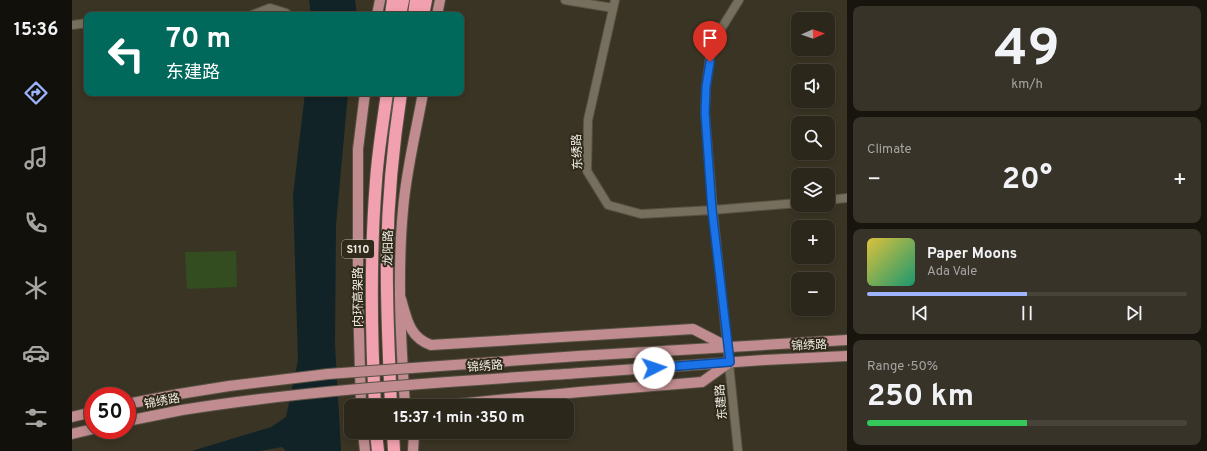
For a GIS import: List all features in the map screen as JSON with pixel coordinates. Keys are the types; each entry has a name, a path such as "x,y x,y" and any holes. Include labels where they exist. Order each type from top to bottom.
{"highway":[{"path":"391,12 393,0"},
{"path":"401,12 403,0"},
{"path":"414,12 416,0"},
{"path":"424,12 426,0"},
{"path":"379,145 382,96"},
{"name":"内环高架路","path":"375,399 371,299 374,217 379,145 387,96"},
{"path":"391,399 387,254 390,182 401,96"},
{"path":"394,146 405,96"},
{"path":"377,439 378,451"},
{"path":"393,439 394,451"}],"main road":[{"path":"378,12 380,0"},
{"path":"438,12 440,0"},
{"name":"S110","path":"361,399 358,328 358,149 365,96"},
{"name":"龙阳路","path":"405,399 401,299 401,241 404,201 422,96"},
{"path":"401,299 413,332 418,338 431,345 693,329 728,347"},
{"name":"锦绣路","path":"136,402 228,386 328,374 579,356 847,340"},
{"name":"锦绣路","path":"136,419 231,402 330,390 730,362 847,356"},
{"path":"504,399 702,382 730,362"},
{"path":"72,417 84,414"},
{"path":"72,434 84,431"},
{"path":"364,439 365,451"},
{"path":"407,439 408,451"},
{"path":"413,451 414,439"}],"street":[{"path":"565,0 614,4"},
{"name":"东建路","path":"738,0 711,50 706,87 705,113 712,210 730,362 738,451"},
{"name":"东绣路","path":"614,4 588,120 587,171 608,206 642,214 791,204"},
{"path":"260,12 270,8 283,12"},
{"path":"72,25 84,23"},
{"path":"835,199 847,198"}],"green space":[{"path":"236,251 237,287 187,289 185,252"}],"shaded area":[{"path":"309,0 355,0 357,12 311,12"},
{"path":"305,96 348,96 336,225 335,344 341,451 286,451 282,447 260,451 192,451 271,427 286,417 298,360 293,195"}],"route":[{"path":"654,368 730,362 712,210 705,113 706,87 710,62"}]}
